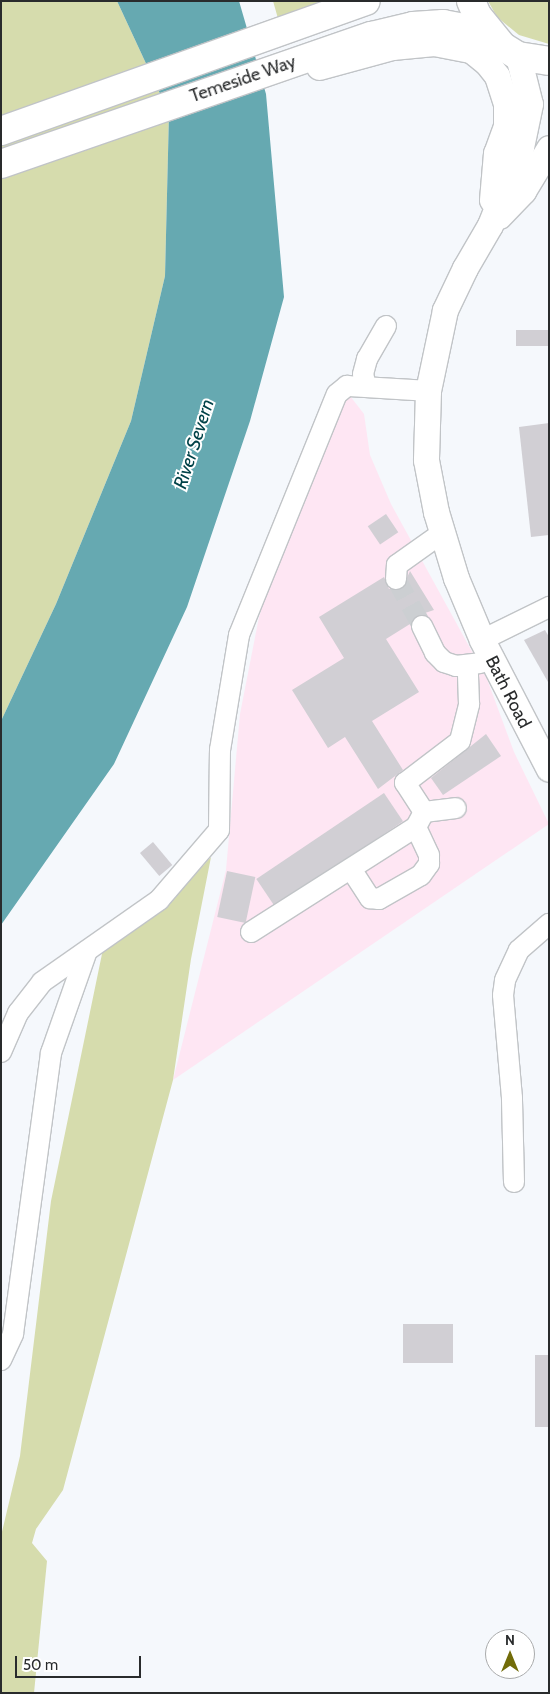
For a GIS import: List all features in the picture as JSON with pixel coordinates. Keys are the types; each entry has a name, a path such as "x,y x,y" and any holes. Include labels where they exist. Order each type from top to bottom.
{"highway":[{"path":"471,1 490,33 518,56 549,61"},
{"name":"Temeside Way","path":"1,131 355,6"},
{"name":"Temeside Way","path":"1,164 228,85 333,56 413,26 443,24 490,33"}],"main road":[{"path":"333,56 434,43 471,50 487,63 497,76 506,103 506,126 496,153 490,225"},
{"path":"490,225 521,147 530,104 518,56"},
{"path":"490,225 523,191 549,148"},
{"name":"Bath Road","path":"490,225 446,310 428,391 426,460 442,533 456,578 487,650 549,770"}],"street":[{"path":"366,386 363,374 367,359 386,326"},
{"path":"1,1052 18,1013 42,982 159,900 219,830 220,750 239,635 337,394 347,386 428,391"},
{"path":"396,579 397,565 442,533"},
{"path":"422,626 435,653 444,662 468,666 487,650 549,607"},
{"path":"351,869 370,898 379,899 421,875 429,864 429,855 420,819 405,783 460,741 469,704 468,666"},
{"path":"251,932 351,869 420,819 456,808"},
{"path":"514,1182 512,1098 503,995 505,980 519,950 549,924"},
{"path":"1,1360 13,1334 51,1053 87,951"}],"shaded area":[{"path":"347,392 364,414 370,455 391,504 487,679 514,752 549,824 173,1080 226,870 240,714 259,617 269,585"}],"green space":[{"path":"1,1 117,1 169,113 165,276 131,421 56,604 1,721"},
{"path":"273,1 323,1 279,22"},
{"path":"488,1 549,1 549,44 519,35 497,17"},
{"path":"211,857 191,959 173,1080 63,1490 36,1529 32,1543 47,1561 34,1693 1,1693 1,1536 20,1456 51,1201 103,949 163,910"}],"water":[{"name":"River Severn","path":"117,1 239,1 266,94 284,297 250,421 187,607 114,764 1,925 1,721 56,604 131,421 165,276 169,113"}],"building":[{"path":"516,330 549,330 549,346 516,346"},
{"path":"549,423 549,535 531,537 519,427"},
{"path":"386,514 398,532 380,545 368,526"},
{"path":"410,571 434,610 416,616 410,624 386,639 419,692 372,721 403,770 378,789 345,737 328,748 292,690 344,658 319,617 384,577 389,589 402,589"},
{"path":"545,630 549,637 548,682 524,640"},
{"path":"486,734 501,756 443,795 431,778"},
{"path":"384,793 403,821 275,907 256,879"},
{"path":"153,842 172,865 159,876 140,853"},
{"path":"227,871 255,877 246,923 217,917"},
{"path":"403,1324 453,1324 453,1363 403,1363"},
{"path":"535,1355 549,1355 549,1427 535,1427"}],"tunnel":[{"path":"396,579 422,626"}]}
